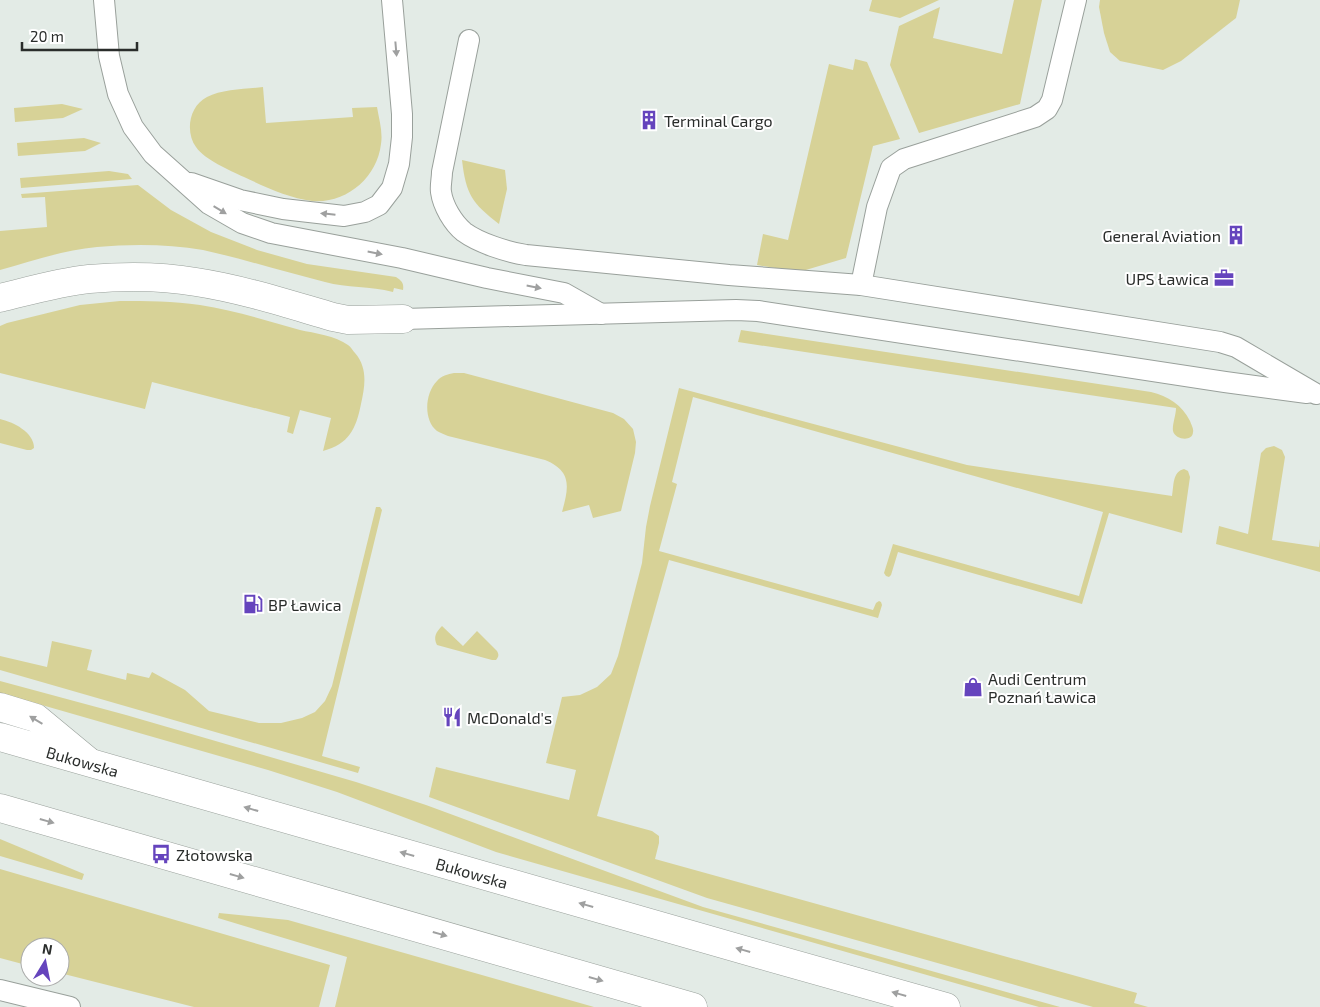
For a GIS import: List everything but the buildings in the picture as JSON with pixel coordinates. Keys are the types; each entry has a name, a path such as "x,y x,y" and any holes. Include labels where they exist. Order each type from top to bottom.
{"main road":[{"path":"0,298 88,279 145,276 196,282 225,288 348,320 403,319"},
{"path":"0,707 36,718 88,761"},
{"name":"Bukowska","path":"0,737 946,1007"},
{"path":"0,808 693,1007"}],"lane":[{"path":"104,0 109,56 118,94 133,127 154,154 209,204 242,224 271,233 402,258 487,278 564,293 601,314"},
{"path":"182,180 240,200 283,209 344,216 365,212 379,205 392,188 399,164 402,137 402,114 392,0"},
{"path":"861,285 877,207 891,168 904,159 1035,117 1047,109 1052,100 1076,0"},
{"path":"469,40 442,172 441,190 444,203 450,214 464,231 499,249 526,255 729,275 861,285 1220,342 1236,347 1318,394"},
{"path":"403,319 758,311 1225,382 1318,394"},
{"path":"0,990 70,1007"}],"shaded area":[{"path":"872,0 939,0 900,18 869,11"},
{"path":"1014,0 1042,0 1020,104 919,133 890,65 899,26 940,7 933,38 1002,54"},
{"path":"1100,0 1240,0 1236,18 1181,61 1163,70 1120,61 1110,52 1099,7"},
{"path":"855,59 867,62 900,139 873,146 846,258 799,272 757,265 763,234 788,240 829,64 853,70"},
{"path":"263,87 266,123 353,117 352,108 377,107 381,130 381,144 373,168 366,178 348,193 337,198 325,201 303,200 260,185 218,164 200,152 193,141 190,127 196,106 207,97 220,92"},
{"path":"62,104 83,109 63,118 15,122 14,108"},
{"path":"84,138 101,143 85,151 18,156 17,143"},
{"path":"462,160 505,170 507,189 499,224 476,204 468,190"},
{"path":"109,171 128,174 132,179 21,188 20,178"},
{"path":"138,185 171,210 211,232 257,250 307,264 396,277 402,282 403,290 394,288 393,292 333,284 203,250 150,245 85,248 48,256 0,270 0,231 47,227 45,197 22,198 21,194"},
{"path":"120,301 170,302 213,307 325,335 343,342 350,347 359,359 364,371 362,397 354,428 345,440 323,451 331,418 300,410 293,434 287,432 290,417 152,382 145,409 0,373 0,326 80,305"},
{"path":"741,330 1151,392 1169,399 1179,406 1187,415 1193,432 1190,437 1184,439 1174,434 1176,408 738,342"},
{"path":"454,373 464,373 613,413 624,419 633,429 636,442 621,511 593,518 589,505 562,512 566,495 566,481 560,469 554,464 545,460 448,436 437,431 429,420 427,406 430,392 439,379"},
{"path":"679,388 967,465 1172,496 1175,476 1184,469 1188,471 1190,477 1182,533 1109,513 1082,604 898,552 889,577 884,573 893,544 1079,596 1103,512 693,397 672,482 677,484 659,551 873,610 879,601 882,605 878,618 669,560 597,816 652,831 659,836 655,859 1137,993 1134,1003 1148,1007 1093,1007 707,898 429,797 436,767 569,800 576,770 546,763 562,697 580,695 597,687 611,674 618,656 642,563 650,506"},
{"path":"0,419 16,425 27,433 31,437 34,448 27,450 0,443"},
{"path":"1274,446 1282,450 1285,457 1272,540 1319,547 1320,539 1320,572 1216,544 1219,526 1248,534 1261,453 1266,448"},
{"path":"376,507 380,507 382,510 322,756 360,767 358,773 0,670 0,656 47,667 52,641 92,650 87,670 126,680 127,673 149,678 152,672 185,690 209,711 259,723 281,723 302,718 315,712 325,701 332,686"},
{"path":"442,626 463,646 477,631 497,651 498,657 496,660 492,660 437,645 436,635"},
{"path":"0,681 126,715 356,782 426,805 703,907 1060,1007 1039,1007 496,852 337,792 268,770 0,693"},
{"path":"0,839 84,874 82,880 0,856"},
{"path":"0,869 330,965 319,1007 194,1007 70,976 70,937 20,937 20,963 0,958"},
{"path":"219,913 288,920 594,1007 335,1007 347,957 218,918"}],"place":[{"name":"Terminal Cargo","path":"649,120"},
{"name":"General Aviation","path":"1236,235"},
{"name":"UPS Ławica","path":"1224,278"},
{"name":"BP Ławica","path":"253,604"},
{"name":"Audi Centrum Poznań Ławica","path":"973,687"},
{"name":"McDonald's","path":"452,717"},
{"name":"Złotowska","path":"161,854"}]}
